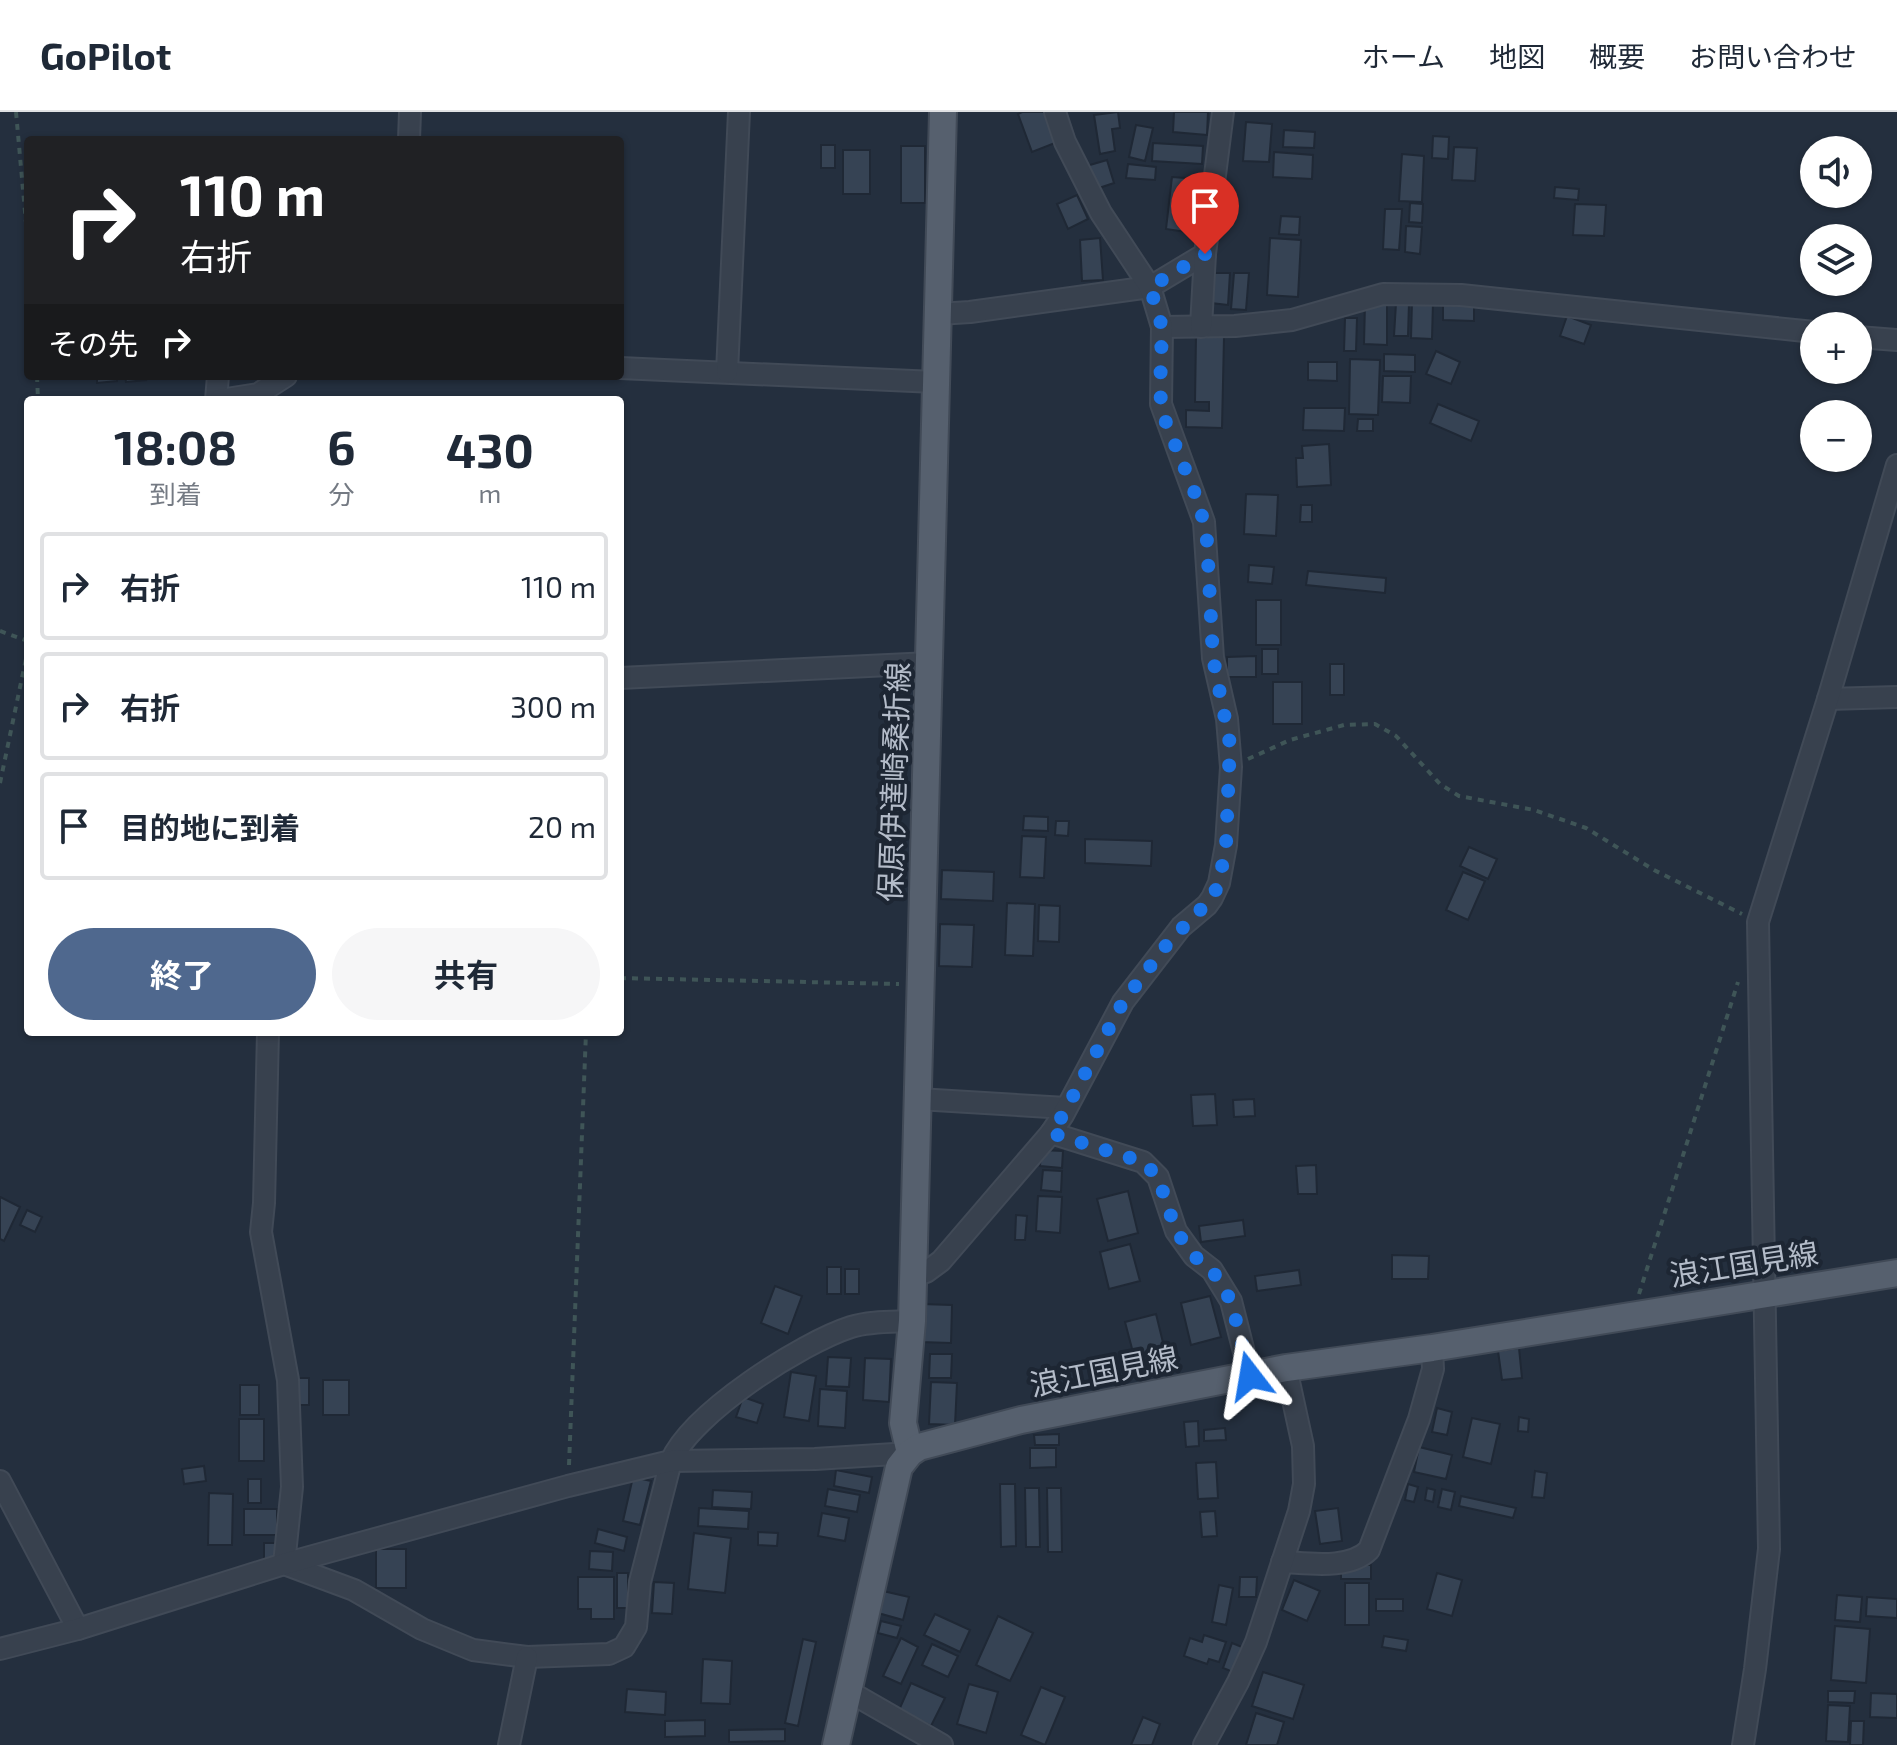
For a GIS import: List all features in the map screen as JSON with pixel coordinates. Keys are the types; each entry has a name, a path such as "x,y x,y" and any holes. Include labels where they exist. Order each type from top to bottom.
{"main road":[{"name":"保原伊達崎桑折線","path":"910,1453 903,1423 912,1321 943,112"},
{"name":"浪江国見線","path":"910,1453 919,1447 1021,1420 1286,1368 1432,1348 1897,1273"},
{"path":"836,1745 896,1477 899,1467 910,1453"}],"street":[{"path":"409,136 410,112"},
{"path":"727,372 739,112"},
{"path":"913,1276 926,1272 941,1261 1051,1133 1123,1002 1181,927 1212,898 1219,883 1226,845 1231,767 1227,719 1213,658 1207,541 1204,522 1161,404 1162,327 1150,287 1101,213 1065,142 1055,112"},
{"path":"1201,327 1205,254 1223,112"},
{"path":"938,314 1150,287 1205,254"},
{"path":"1162,327 1292,320 1383,294 1509,299 1800,331"},
{"path":"1872,338 1897,340"},
{"path":"624,368 935,382"},
{"path":"245,396 258,394 280,380"},
{"path":"1743,1745 1769,1549 1758,922 1897,465"},
{"path":"624,678 930,663"},
{"path":"1828,699 1897,697"},
{"path":"268,1036 261,1232 290,1405 292,1487 284,1564"},
{"path":"918,1099 1066,1108"},
{"path":"1051,1133 1143,1162 1158,1177 1176,1231 1194,1256 1212,1270 1231,1301 1250,1376"},
{"path":"284,1564 354,1590 422,1629 473,1650 527,1657 609,1654 624,1647 636,1627 640,1582 671,1461 676,1451 715,1408 829,1335 852,1326 912,1321"},
{"path":"1282,1562 1342,1562 1356,1560 1369,1550 1419,1419 1433,1369 1432,1348"},
{"path":"1204,1745 1256,1642 1299,1511 1304,1484 1303,1446 1286,1368"},
{"path":"0,1649 78,1629 284,1564 671,1461 815,1459 910,1453"},
{"path":"0,1481 78,1629"},
{"path":"509,1745 527,1657"},
{"path":"848,1691 942,1745"}],"path":[{"path":"16,112 24,201"},
{"path":"0,631 24,640"},
{"path":"0,783 24,668"},
{"path":"1231,767 1290,740 1344,725 1375,724 1396,736 1440,784 1459,796 1534,810 1586,828 1654,870 1758,922"},
{"path":"624,978 921,985"},
{"path":"1632,1314 1738,982"},
{"path":"568,1486 586,1036"}],"building":[{"path":"1044,112 1055,143 1032,152 1018,114"},
{"path":"1118,112 1120,128 1112,129 1115,151 1100,154 1094,115"},
{"path":"1174,112 1208,112 1207,135 1173,132"},
{"path":"1246,122 1272,124 1269,162 1243,161"},
{"path":"1136,125 1153,128 1145,161 1129,157"},
{"path":"1284,130 1315,132 1314,148 1283,147"},
{"path":"1433,136 1449,137 1448,159 1432,158"},
{"path":"1153,143 1203,146 1202,164 1152,161"},
{"path":"821,145 835,145 835,168 821,168"},
{"path":"901,146 925,146 925,203 901,203"},
{"path":"1454,147 1477,148 1475,181 1452,180"},
{"path":"843,150 870,150 870,194 843,194"},
{"path":"1274,152 1313,155 1312,179 1273,177"},
{"path":"1402,154 1424,156 1422,202 1399,201"},
{"path":"1107,160 1114,183 1090,191 1083,167"},
{"path":"1128,164 1156,167 1155,180 1126,178"},
{"path":"1172,177 1199,179 1193,233 1166,229"},
{"path":"1555,187 1579,189 1578,200 1554,198"},
{"path":"1077,195 1088,219 1068,229 1057,204"},
{"path":"1410,203 1423,204 1422,223 1409,222"},
{"path":"1575,204 1606,205 1604,236 1573,235"},
{"path":"1385,209 1402,209 1399,250 1383,249"},
{"path":"1281,216 1300,217 1299,235 1279,234"},
{"path":"1406,226 1422,227 1420,254 1405,252"},
{"path":"1100,238 1103,280 1082,281 1080,240"},
{"path":"1270,238 1301,240 1298,297 1267,295"},
{"path":"1213,273 1230,273 1228,305 1211,303"},
{"path":"1234,273 1249,273 1246,310 1231,309"},
{"path":"1412,301 1433,302 1432,339 1411,338"},
{"path":"1365,303 1387,303 1387,345 1364,344"},
{"path":"1396,303 1409,303 1408,336 1394,336"},
{"path":"1443,304 1474,305 1474,321 1443,320"},
{"path":"1567,316 1591,325 1584,344 1560,336"},
{"path":"1345,318 1357,318 1356,351 1344,351"},
{"path":"1196,336 1224,337 1222,428 1186,427 1186,410 1209,411 1209,402 1195,402"},
{"path":"1436,351 1460,362 1451,384 1426,374"},
{"path":"1384,354 1415,355 1415,372 1384,371"},
{"path":"1350,359 1380,360 1378,415 1349,414"},
{"path":"1308,362 1337,362 1337,381 1308,380"},
{"path":"1383,376 1411,376 1410,403 1382,402"},
{"path":"1438,404 1479,421 1471,441 1430,423"},
{"path":"1304,408 1345,408 1344,431 1303,430"},
{"path":"1358,419 1373,419 1373,431 1357,431"},
{"path":"1329,444 1331,485 1297,487 1296,458 1303,458 1302,446"},
{"path":"1246,494 1278,495 1276,536 1244,534"},
{"path":"1301,505 1312,505 1312,522 1300,522"},
{"path":"1249,565 1274,567 1272,584 1248,582"},
{"path":"1308,571 1386,578 1385,593 1306,585"},
{"path":"1256,600 1281,600 1281,645 1256,645"},
{"path":"1262,649 1278,649 1278,674 1262,674"},
{"path":"1256,656 1256,677 1227,677 1227,657"},
{"path":"1330,664 1344,664 1344,695 1330,695"},
{"path":"1273,682 1302,682 1302,724 1273,724"},
{"path":"1024,816 1048,817 1048,831 1023,830"},
{"path":"1056,821 1069,821 1068,836 1055,835"},
{"path":"1022,836 1046,837 1044,878 1020,877"},
{"path":"1085,839 1152,841 1151,866 1085,863"},
{"path":"1469,847 1497,859 1488,879 1460,866"},
{"path":"942,870 994,872 993,901 941,899"},
{"path":"1463,872 1485,881 1468,920 1446,910"},
{"path":"1007,903 1035,904 1033,956 1005,955"},
{"path":"1039,905 1060,906 1059,942 1038,941"},
{"path":"940,924 974,925 972,967 939,966"},
{"path":"1215,1094 1217,1125 1193,1126 1191,1095"},
{"path":"1254,1099 1255,1116 1234,1117 1233,1100"},
{"path":"1041,1150 1063,1151 1062,1168 1040,1166"},
{"path":"1316,1165 1317,1194 1298,1194 1296,1166"},
{"path":"1043,1170 1062,1171 1061,1192 1041,1190"},
{"path":"1128,1191 1138,1233 1108,1241 1097,1199"},
{"path":"1038,1196 1062,1197 1060,1233 1036,1231"},
{"path":"0,1197 20,1207 4,1241 0,1239"},
{"path":"27,1210 42,1217 35,1232 20,1225"},
{"path":"1016,1215 1027,1216 1025,1240 1015,1240"},
{"path":"1243,1220 1245,1236 1201,1242 1199,1226"},
{"path":"1130,1244 1140,1281 1109,1289 1100,1252"},
{"path":"1392,1255 1429,1256 1428,1279 1392,1279"},
{"path":"827,1267 841,1267 841,1294 827,1294"},
{"path":"845,1269 859,1269 859,1294 845,1294"},
{"path":"1299,1270 1301,1285 1257,1291 1255,1276"},
{"path":"775,1286 802,1296 788,1334 761,1323"},
{"path":"1210,1296 1221,1337 1191,1345 1181,1303"},
{"path":"921,1304 952,1305 951,1343 920,1342"},
{"path":"1156,1314 1170,1371 1140,1379 1125,1322"},
{"path":"1519,1348 1522,1378 1502,1380 1498,1351"},
{"path":"930,1354 952,1354 951,1378 929,1378"},
{"path":"828,1357 851,1358 849,1387 826,1386"},
{"path":"865,1358 891,1359 889,1402 863,1400"},
{"path":"791,1372 816,1376 809,1421 784,1417"},
{"path":"294,1378 309,1378 309,1405 294,1405"},
{"path":"323,1380 349,1380 349,1415 323,1415"},
{"path":"931,1382 957,1383 955,1425 929,1424"},
{"path":"240,1385 259,1385 259,1415 240,1415"},
{"path":"820,1389 847,1391 845,1428 818,1426"},
{"path":"743,1397 763,1404 757,1423 736,1417"},
{"path":"1437,1408 1452,1412 1447,1435 1432,1432"},
{"path":"1519,1417 1529,1419 1528,1432 1518,1431"},
{"path":"1472,1418 1500,1424 1491,1464 1463,1457"},
{"path":"239,1419 264,1419 264,1461 239,1461"},
{"path":"1198,1421 1199,1446 1186,1447 1184,1422"},
{"path":"1225,1428 1226,1440 1204,1441 1204,1430"},
{"path":"1059,1434 1059,1445 1035,1445 1034,1435"},
{"path":"1419,1447 1452,1455 1446,1479 1414,1472"},
{"path":"1030,1448 1056,1448 1056,1467 1030,1468"},
{"path":"1216,1462 1218,1498 1198,1499 1196,1463"},
{"path":"204,1466 206,1481 184,1484 182,1469"},
{"path":"836,1470 872,1477 869,1493 834,1486"},
{"path":"1535,1471 1547,1473 1544,1498 1532,1497"},
{"path":"633,1477 651,1481 640,1525 623,1521"},
{"path":"248,1479 261,1479 261,1503 248,1503"},
{"path":"1000,1484 1015,1484 1016,1546 1001,1547"},
{"path":"1408,1484 1418,1487 1414,1502 1405,1500"},
{"path":"1025,1488 1039,1488 1040,1547 1026,1547"},
{"path":"1047,1488 1061,1488 1062,1552 1048,1552"},
{"path":"1427,1488 1435,1490 1433,1502 1425,1500"},
{"path":"828,1489 860,1495 857,1512 825,1506"},
{"path":"1442,1489 1455,1492 1451,1510 1438,1507"},
{"path":"713,1490 752,1492 751,1509 712,1507"},
{"path":"209,1493 233,1494 232,1545 208,1545"},
{"path":"1461,1496 1516,1508 1513,1518 1459,1506"},
{"path":"699,1508 749,1511 748,1529 698,1526"},
{"path":"1338,1508 1342,1541 1320,1544 1315,1511"},
{"path":"244,1509 277,1509 277,1535 244,1535"},
{"path":"1215,1511 1217,1536 1202,1537 1200,1512"},
{"path":"822,1513 849,1518 845,1541 818,1536"},
{"path":"598,1529 627,1537 624,1551 595,1543"},
{"path":"758,1532 778,1533 777,1546 758,1545"},
{"path":"694,1533 731,1538 725,1593 688,1589"},
{"path":"264,1543 277,1543 277,1559 264,1559"},
{"path":"376,1549 406,1549 406,1588 376,1588"},
{"path":"590,1551 613,1552 612,1571 589,1569"},
{"path":"1341,1565 1371,1565 1371,1579 1341,1579"},
{"path":"617,1573 628,1573 628,1608 617,1608"},
{"path":"1437,1573 1462,1580 1452,1616 1427,1609"},
{"path":"578,1577 614,1577 614,1619 591,1619 591,1609 578,1609"},
{"path":"1240,1577 1257,1577 1256,1597 1239,1597"},
{"path":"1294,1580 1320,1591 1307,1621 1282,1610"},
{"path":"654,1582 674,1583 672,1614 652,1613"},
{"path":"1345,1583 1369,1583 1369,1625 1345,1625"},
{"path":"1219,1585 1233,1588 1226,1625 1212,1622"},
{"path":"883,1591 909,1597 903,1620 878,1613"},
{"path":"1837,1595 1862,1597 1860,1622 1835,1620"},
{"path":"1867,1597 1897,1599 1897,1618 1866,1616"},
{"path":"1376,1599 1403,1599 1403,1611 1376,1611"},
{"path":"935,1614 970,1630 960,1652 924,1635"},
{"path":"998,1616 1033,1633 1010,1681 976,1665"},
{"path":"881,1621 901,1626 897,1638 878,1633"},
{"path":"1835,1626 1870,1629 1866,1683 1831,1680"},
{"path":"1204,1635 1226,1642 1219,1662 1209,1659 1207,1664 1184,1656 1190,1638 1202,1642"},
{"path":"1384,1636 1408,1640 1406,1651 1382,1647"},
{"path":"901,1638 918,1647 901,1684 883,1676"},
{"path":"803,1639 816,1642 798,1726 785,1723"},
{"path":"1232,1643 1242,1647 1233,1672 1223,1668"},
{"path":"932,1644 958,1656 948,1677 922,1665"},
{"path":"703,1659 732,1661 730,1704 701,1703"},
{"path":"1263,1672 1304,1685 1293,1719 1252,1706"},
{"path":"911,1683 945,1698 931,1726 899,1710"},
{"path":"969,1684 998,1692 986,1733 957,1724"},
{"path":"1041,1687 1065,1697 1045,1745 1021,1735"},
{"path":"627,1689 666,1692 665,1715 625,1712"},
{"path":"1828,1691 1855,1691 1854,1703 1828,1702"},
{"path":"1871,1693 1897,1694 1897,1718 1870,1717"},
{"path":"1828,1705 1850,1706 1848,1742 1826,1741"},
{"path":"1256,1713 1284,1722 1277,1745 1246,1745"},
{"path":"1143,1717 1160,1724 1152,1745 1131,1745"},
{"path":"705,1720 705,1736 665,1737 665,1721"},
{"path":"1851,1721 1864,1721 1863,1745 1850,1745"},
{"path":"785,1729 785,1741 729,1742 729,1730"}],"route":[{"path":"1205,254 1150,287 1162,327 1160,392 1163,415 1200,506 1207,541 1213,658 1230,744 1226,845 1219,883 1212,898 1181,927 1123,1002 1051,1133 1143,1162 1158,1177 1176,1231 1194,1256 1212,1270 1231,1301 1250,1376"}]}
